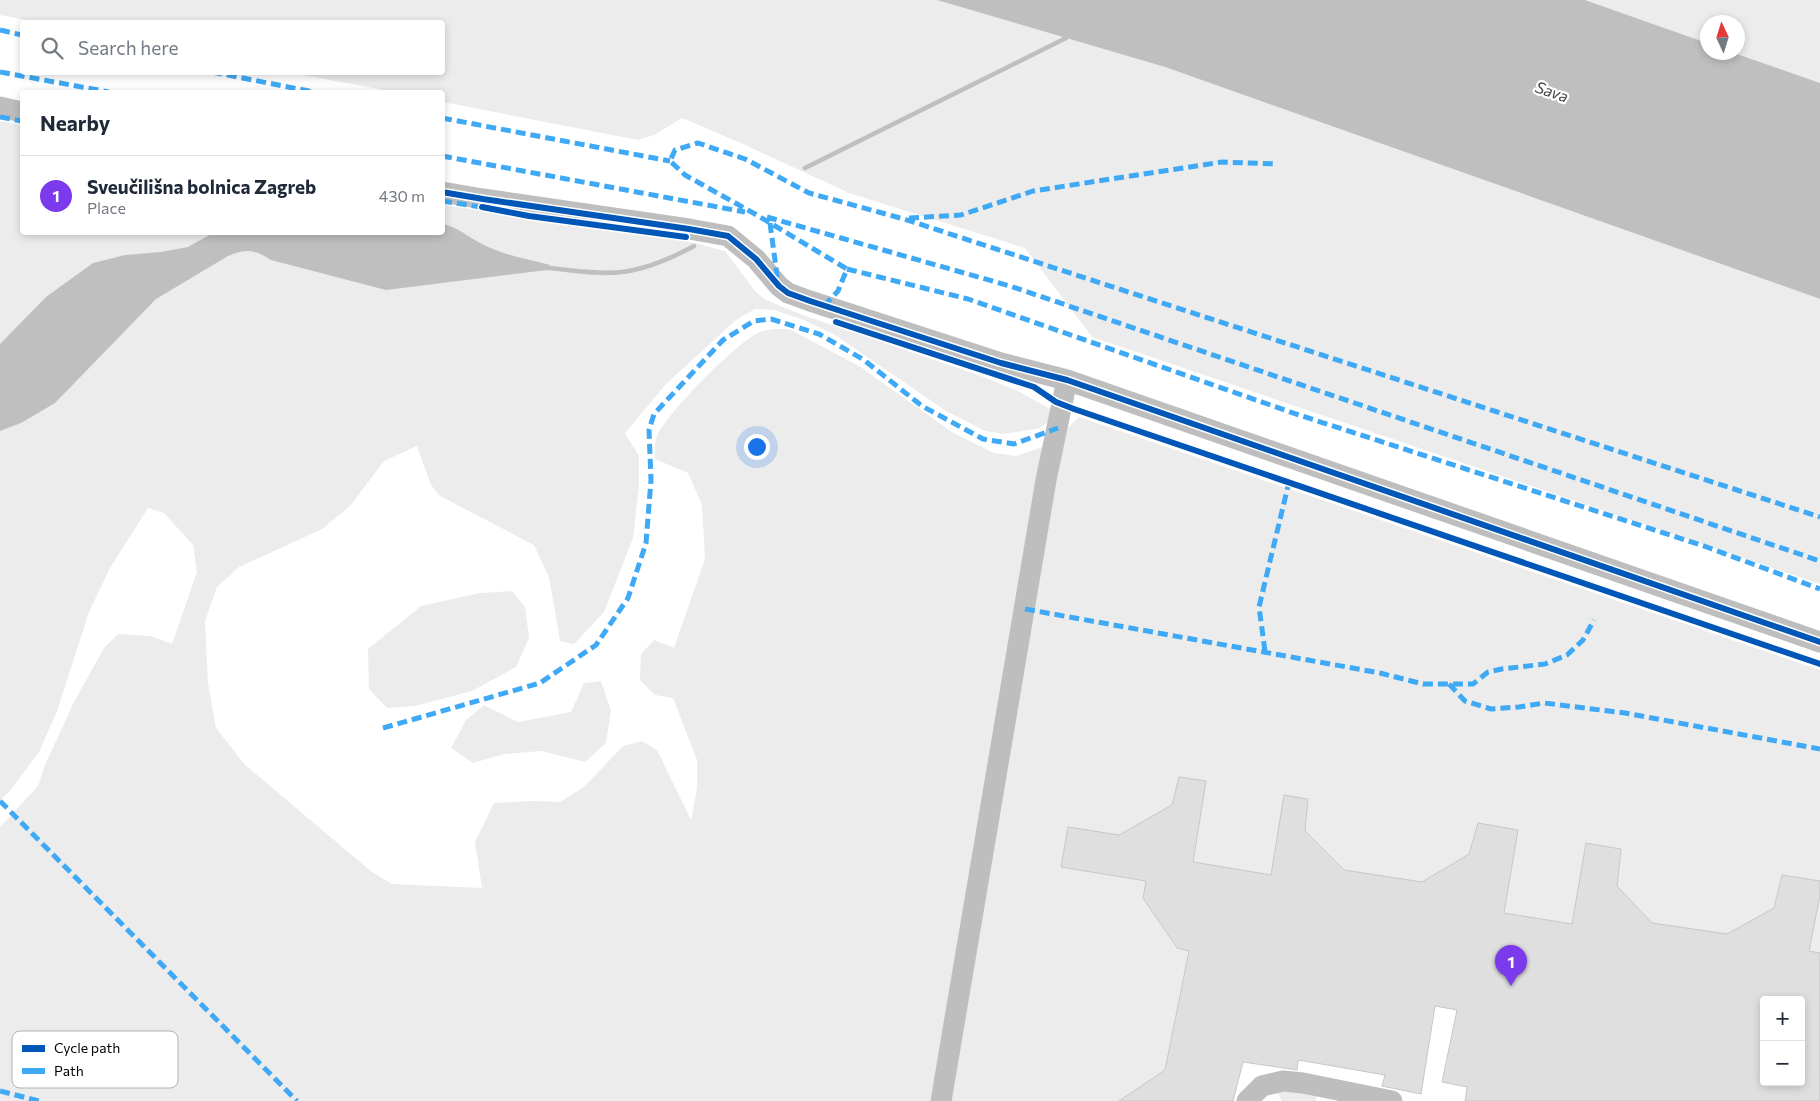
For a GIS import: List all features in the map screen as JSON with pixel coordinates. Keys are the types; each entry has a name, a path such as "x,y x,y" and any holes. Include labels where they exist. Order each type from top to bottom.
{"street":[{"path":"0,108 20,112"},
{"path":"445,193 728,236 756,259 779,286 788,293 1001,364 1067,380 1820,642"},
{"path":"940,1101 1046,480 1067,380"},
{"path":"1247,1101 1262,1086 1283,1081 1392,1101"}],"shaded area":[{"path":"0,0 937,0 1165,67 1820,299 1820,584 1092,337 1025,248 849,193 682,118 654,135 638,140 445,102 445,90 384,90 303,75 445,75 445,20 26,20 0,15"},
{"path":"1585,0 1820,0 1820,83 1745,57 1745,15 1700,15 1700,41"},
{"path":"0,121 20,125 20,235 445,235 445,205 683,240 725,251 756,292 766,300 800,314 978,375 1016,390 1054,411 1052,420 1037,429 1003,434 985,431 946,411 835,335 804,320 774,310 755,309 736,320 667,383 625,433 639,456 639,487 633,538 604,612 574,644 560,641 549,577 534,545 440,496 431,485 417,446 384,461 350,506 322,529 239,567 217,587 205,621 208,683 216,728 245,765 372,872 392,884 482,888 475,842 494,803 560,802 584,787 623,746 642,741 657,750 691,820 697,788 697,760 673,698 655,695 640,680 641,654 654,640 674,648 705,559 702,505 688,473 655,459 655,445 663,425 687,396 734,350 758,333 766,330 789,329 859,366 952,432 994,453 1016,456 1048,445 965,925 930,1101 0,1101 0,827 38,786 45,765 74,702 104,648 118,634 151,636 172,644 197,572 193,545 164,513 148,508 110,568 89,612 57,711 39,752 10,791 0,800"},
{"path":"1079,417 1820,670 1820,881 1782,875 1774,908 1727,934 1652,923 1617,886 1621,849 1586,843 1572,924 1504,913 1518,830 1478,823 1469,854 1422,882 1344,870 1305,831 1308,799 1284,795 1271,875 1193,862 1206,781 1179,777 1172,805 1119,835 1068,827 1061,867 1146,881 1143,898 1176,948 1189,951 1164,1080 1119,1101 949,1101 1052,493 1068,428"},
{"path":"512,591 525,607 529,638 516,667 472,691 415,706 387,708 369,689 368,649 421,606 480,593"},
{"path":"601,681 611,711 606,743 585,762 541,751 504,754 473,763 451,748 466,720 484,705 518,722 571,712 584,683"},
{"path":"1820,895 1820,953 1809,951"},
{"path":"1275,1087 1317,1093 1316,1101 1282,1101"}],"water":[{"name":"Sava","path":"937,0 1585,0 1700,41 1700,60 1745,60 1745,57 1820,83 1820,299 1165,67"},
{"path":"445,224 497,251 550,265 547,270 386,290 271,260 251,251 235,253 156,299 55,403 21,423 0,431 0,344 46,297 93,263 125,255 161,252 188,247 209,235 445,235"}],"building":[{"path":"1179,777 1206,781 1193,862 1271,875 1284,795 1308,799 1305,831 1344,870 1422,882 1469,854 1478,823 1518,830 1504,913 1572,924 1586,843 1621,849 1617,886 1652,923 1727,934 1774,908 1782,875 1820,881 1820,895 1809,951 1820,953 1820,1101 1465,1101 1467,1087 1442,1082 1457,1010 1435,1006 1421,1094 1382,1086 1385,1075 1298,1060 1297,1070 1243,1062 1233,1101 1119,1101 1165,1070 1189,951 1177,948 1143,898 1146,881 1061,867 1068,827 1119,835 1172,805"}],"waterway":[{"path":"805,168 1066,38"},
{"path":"548,268 594,273 622,272 659,262 694,246"}],"marked path":[{"path":"0,30 20,35"},
{"path":"0,72 98,90"},
{"path":"227,75 304,90"},
{"path":"0,117 20,121"},
{"path":"445,119 670,161"},
{"path":"824,306 838,291 847,269 685,175 670,161 675,150 698,143 745,159 809,193 904,219 1820,517"},
{"path":"445,157 745,212"},
{"path":"909,218 961,215 1033,191 1222,162 1277,164"},
{"path":"445,201 487,208"},
{"path":"767,217 1010,286 1820,561"},
{"path":"770,223 778,283"},
{"path":"847,269 968,299 1296,414 1704,546 1820,589"},
{"path":"383,728 540,683 596,645 628,598 646,543 651,480 649,430 654,414 723,340 754,321 771,319 819,334 864,360 922,406 983,439 1014,444 1058,428"},
{"path":"1265,651 1259,607 1289,482"},
{"path":"1025,609 1380,673 1423,684 1473,684 1488,672 1545,664 1567,655 1583,640 1594,620"},
{"path":"1449,684 1465,701 1491,709 1544,703 1625,713 1820,749"},
{"path":"0,801 297,1101"},
{"path":"0,1091 39,1101"}],"cycle path":[{"path":"445,193 728,236 756,259 779,286 788,293 1001,363 1067,380 1820,642"},
{"path":"482,207 529,216 686,237"},
{"path":"836,322 1034,387 1056,402 1074,409 1820,664"}],"place":[{"name":"Sveučilišna bolnica Zagreb","path":"1511,986"}]}
